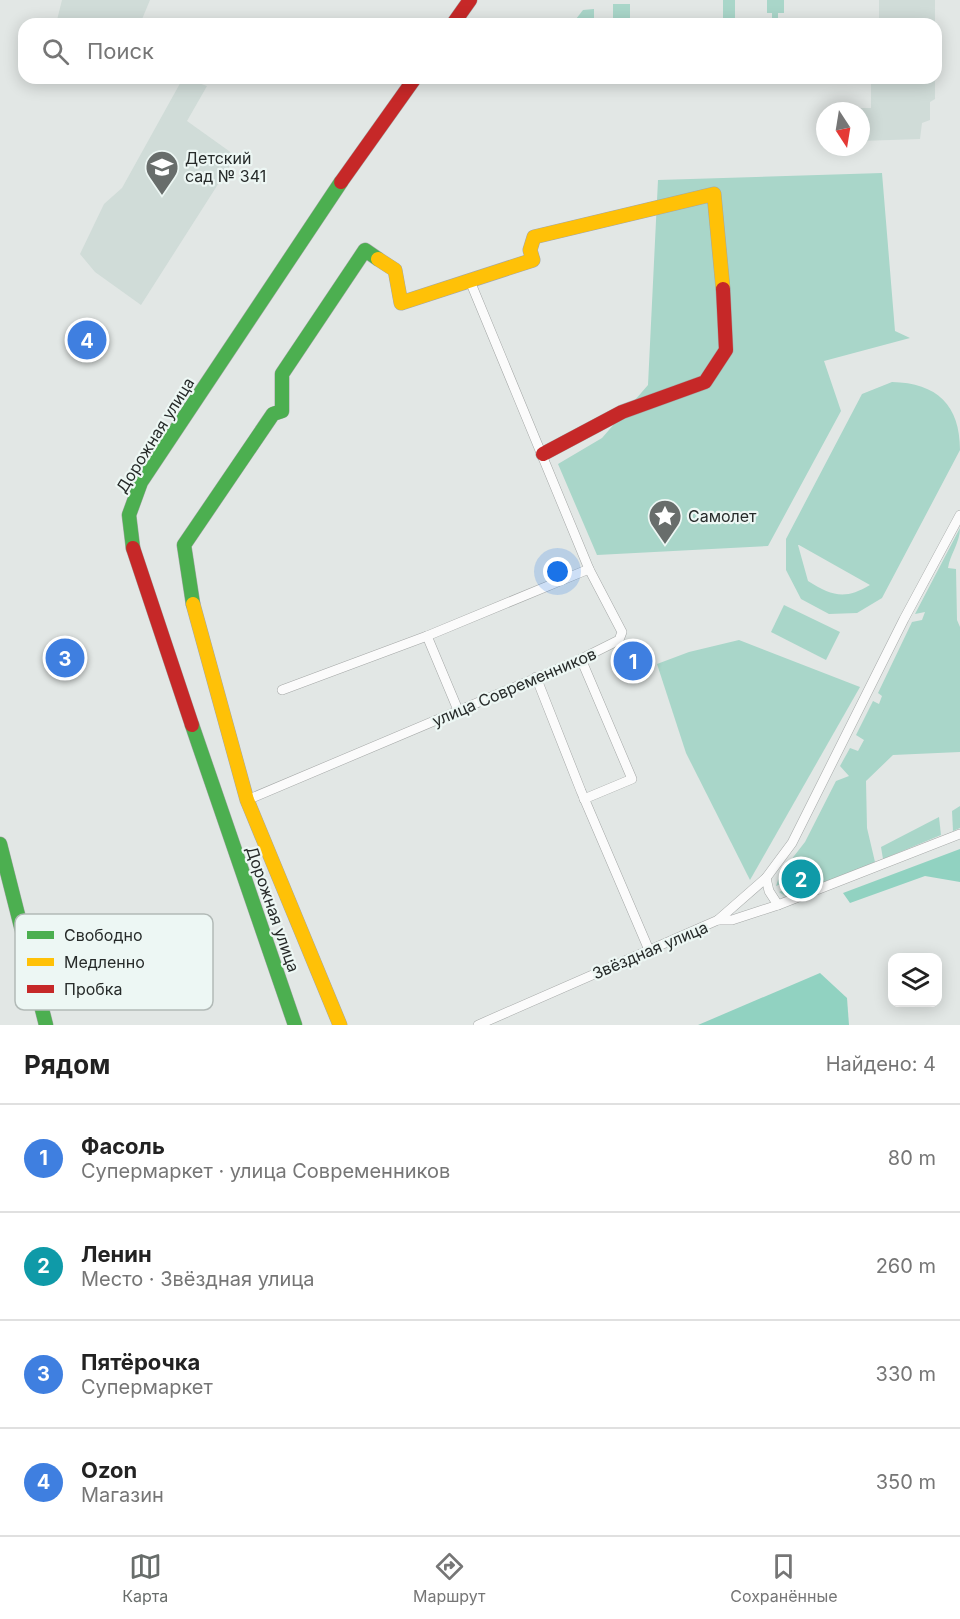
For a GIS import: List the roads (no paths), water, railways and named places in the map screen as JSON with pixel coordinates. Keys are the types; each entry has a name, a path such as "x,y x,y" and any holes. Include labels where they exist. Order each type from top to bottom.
{"street":[{"path":"457,18 470,0"},
{"name":"Дорожная улица","path":"295,1025 139,568 129,535 129,507 141,482 336,189 411,84"},
{"path":"340,1025 247,800 217,704 194,614 184,544 273,414 282,411 280,390 282,374 365,250 395,270 401,303 533,260 530,250 534,237 714,194 720,240 726,350 705,382 622,412 543,454"},
{"name":"улица Современников","path":"247,800 582,659 619,640 622,632 589,569 470,281"},
{"path":"718,920 766,878 792,843 904,619 960,514"},
{"path":"282,690 427,636 589,569"},
{"path":"427,636 458,710"},
{"path":"582,659 632,779 584,799"},
{"path":"536,677 584,799 649,950"},
{"name":"Звёздная улица","path":"478,1025 718,920 732,920 778,905 960,834"},
{"path":"0,844 18,914"},
{"path":"766,878 769,891 778,905"},
{"path":"42,1010 46,1025"}],"place":[{"name":"Детский сад № 341","path":"162,196"},
{"name":"Ozon","path":"87,340"},
{"name":"Самолет","path":"665,545"},
{"name":"Пятёрочка","path":"65,658"},
{"name":"Фасоль","path":"633,661"},
{"name":"Ленин","path":"801,879"}]}
